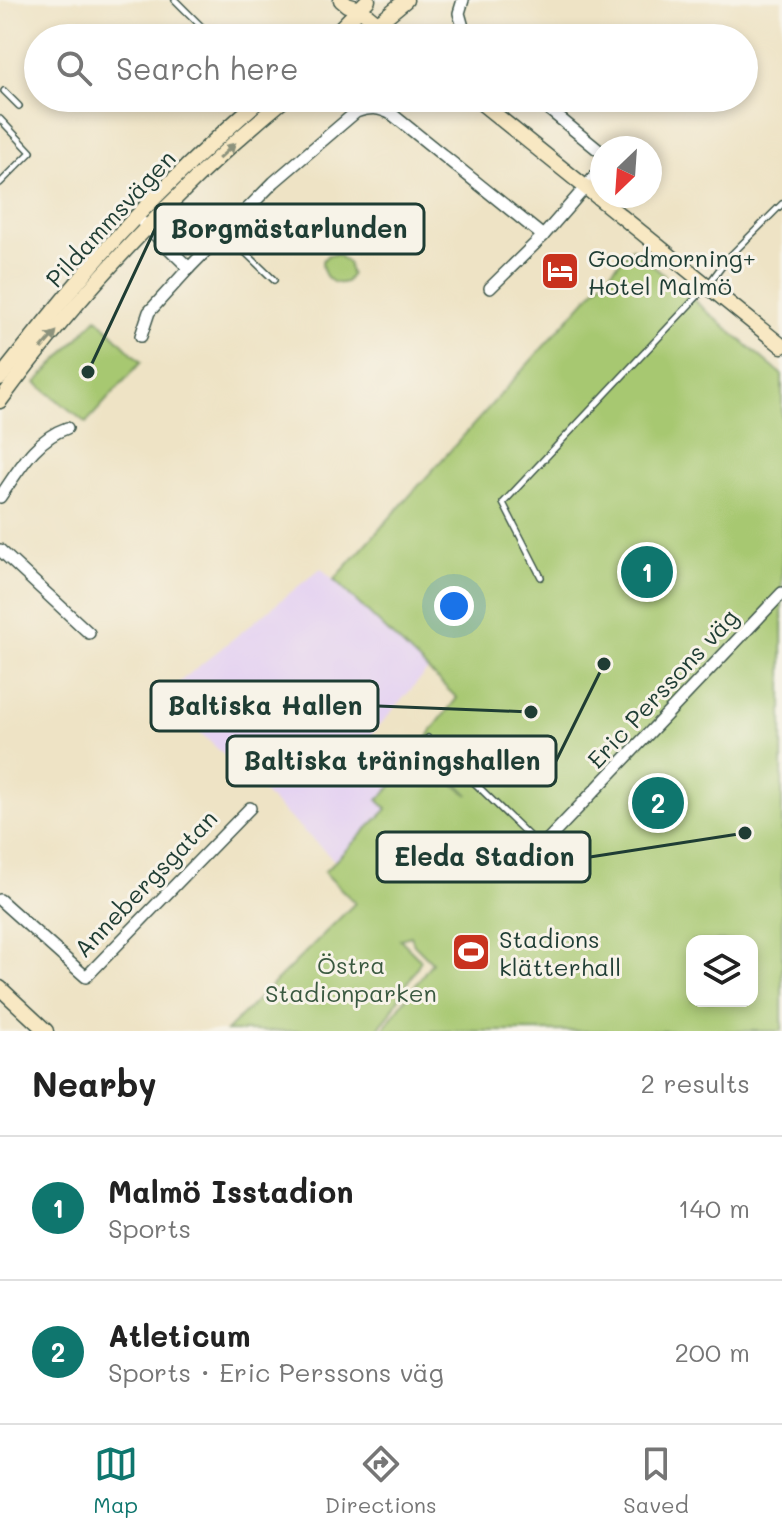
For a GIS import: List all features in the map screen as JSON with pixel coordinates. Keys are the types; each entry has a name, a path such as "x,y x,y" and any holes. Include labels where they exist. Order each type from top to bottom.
{"main road":[{"path":"341,0 347,5 362,3"},
{"path":"362,3 378,23 406,0"},
{"path":"343,24 362,3"},
{"name":"Pildammsvägen","path":"0,378 54,310 137,217 245,112"},
{"name":"Pildammsvägen","path":"0,401 103,275 194,181 270,112"},
{"path":"492,112 782,346"},
{"path":"1,990 46,1031"}],"street":[{"path":"462,24 459,13 463,0"},
{"path":"141,336 149,312 189,268 274,182 351,116 360,112"},
{"path":"385,112 393,115 543,236"},
{"path":"552,112 590,143"},
{"path":"490,288 543,236 590,182"},
{"path":"137,217 189,268"},
{"path":"0,497 40,442 54,432 67,428"},
{"path":"0,550 89,633"},
{"name":"Eric Perssons väg","path":"541,847 782,593"},
{"name":"Annebergsgatan","path":"0,900 86,977 250,808"}],"lane":[{"path":"175,0 199,24"},
{"path":"4,91 19,106"},
{"path":"0,119 31,152 0,183"},
{"path":"541,577 503,503 708,285 728,258 782,204"},
{"path":"224,233 274,280"},
{"path":"428,738 555,861"}],"shaded area":[{"path":"321,568 428,670 371,735 408,770 378,800 387,809 335,861 162,696"}],"green space":[{"name":"Östra Stadionparken","path":"632,248 782,375 782,1031 382,1031 432,962 414,944 411,936 400,939 421,960 388,1017 376,1031 226,1031 355,903 324,872 387,809 378,800 408,770 411,754 469,795 422,748 457,698 334,580"},
{"path":"328,255 338,255 348,263 351,275 346,282 336,283 326,275 322,261"},
{"path":"97,318 141,362 86,423 36,383"}],"place":[{"name":"Goodmorning+ Hotel Malmö","path":"560,271"},
{"name":"Borgmästarlunden","path":"88,372"},
{"name":"Malmö Isstadion","path":"647,572"},
{"name":"Baltiska träningshallen","path":"604,664"},
{"name":"Baltiska Hallen","path":"531,712"},
{"name":"Atleticum","path":"658,803"},
{"name":"Eleda Stadion","path":"745,833"},
{"name":"Stadions klätterhall","path":"471,952"}]}
